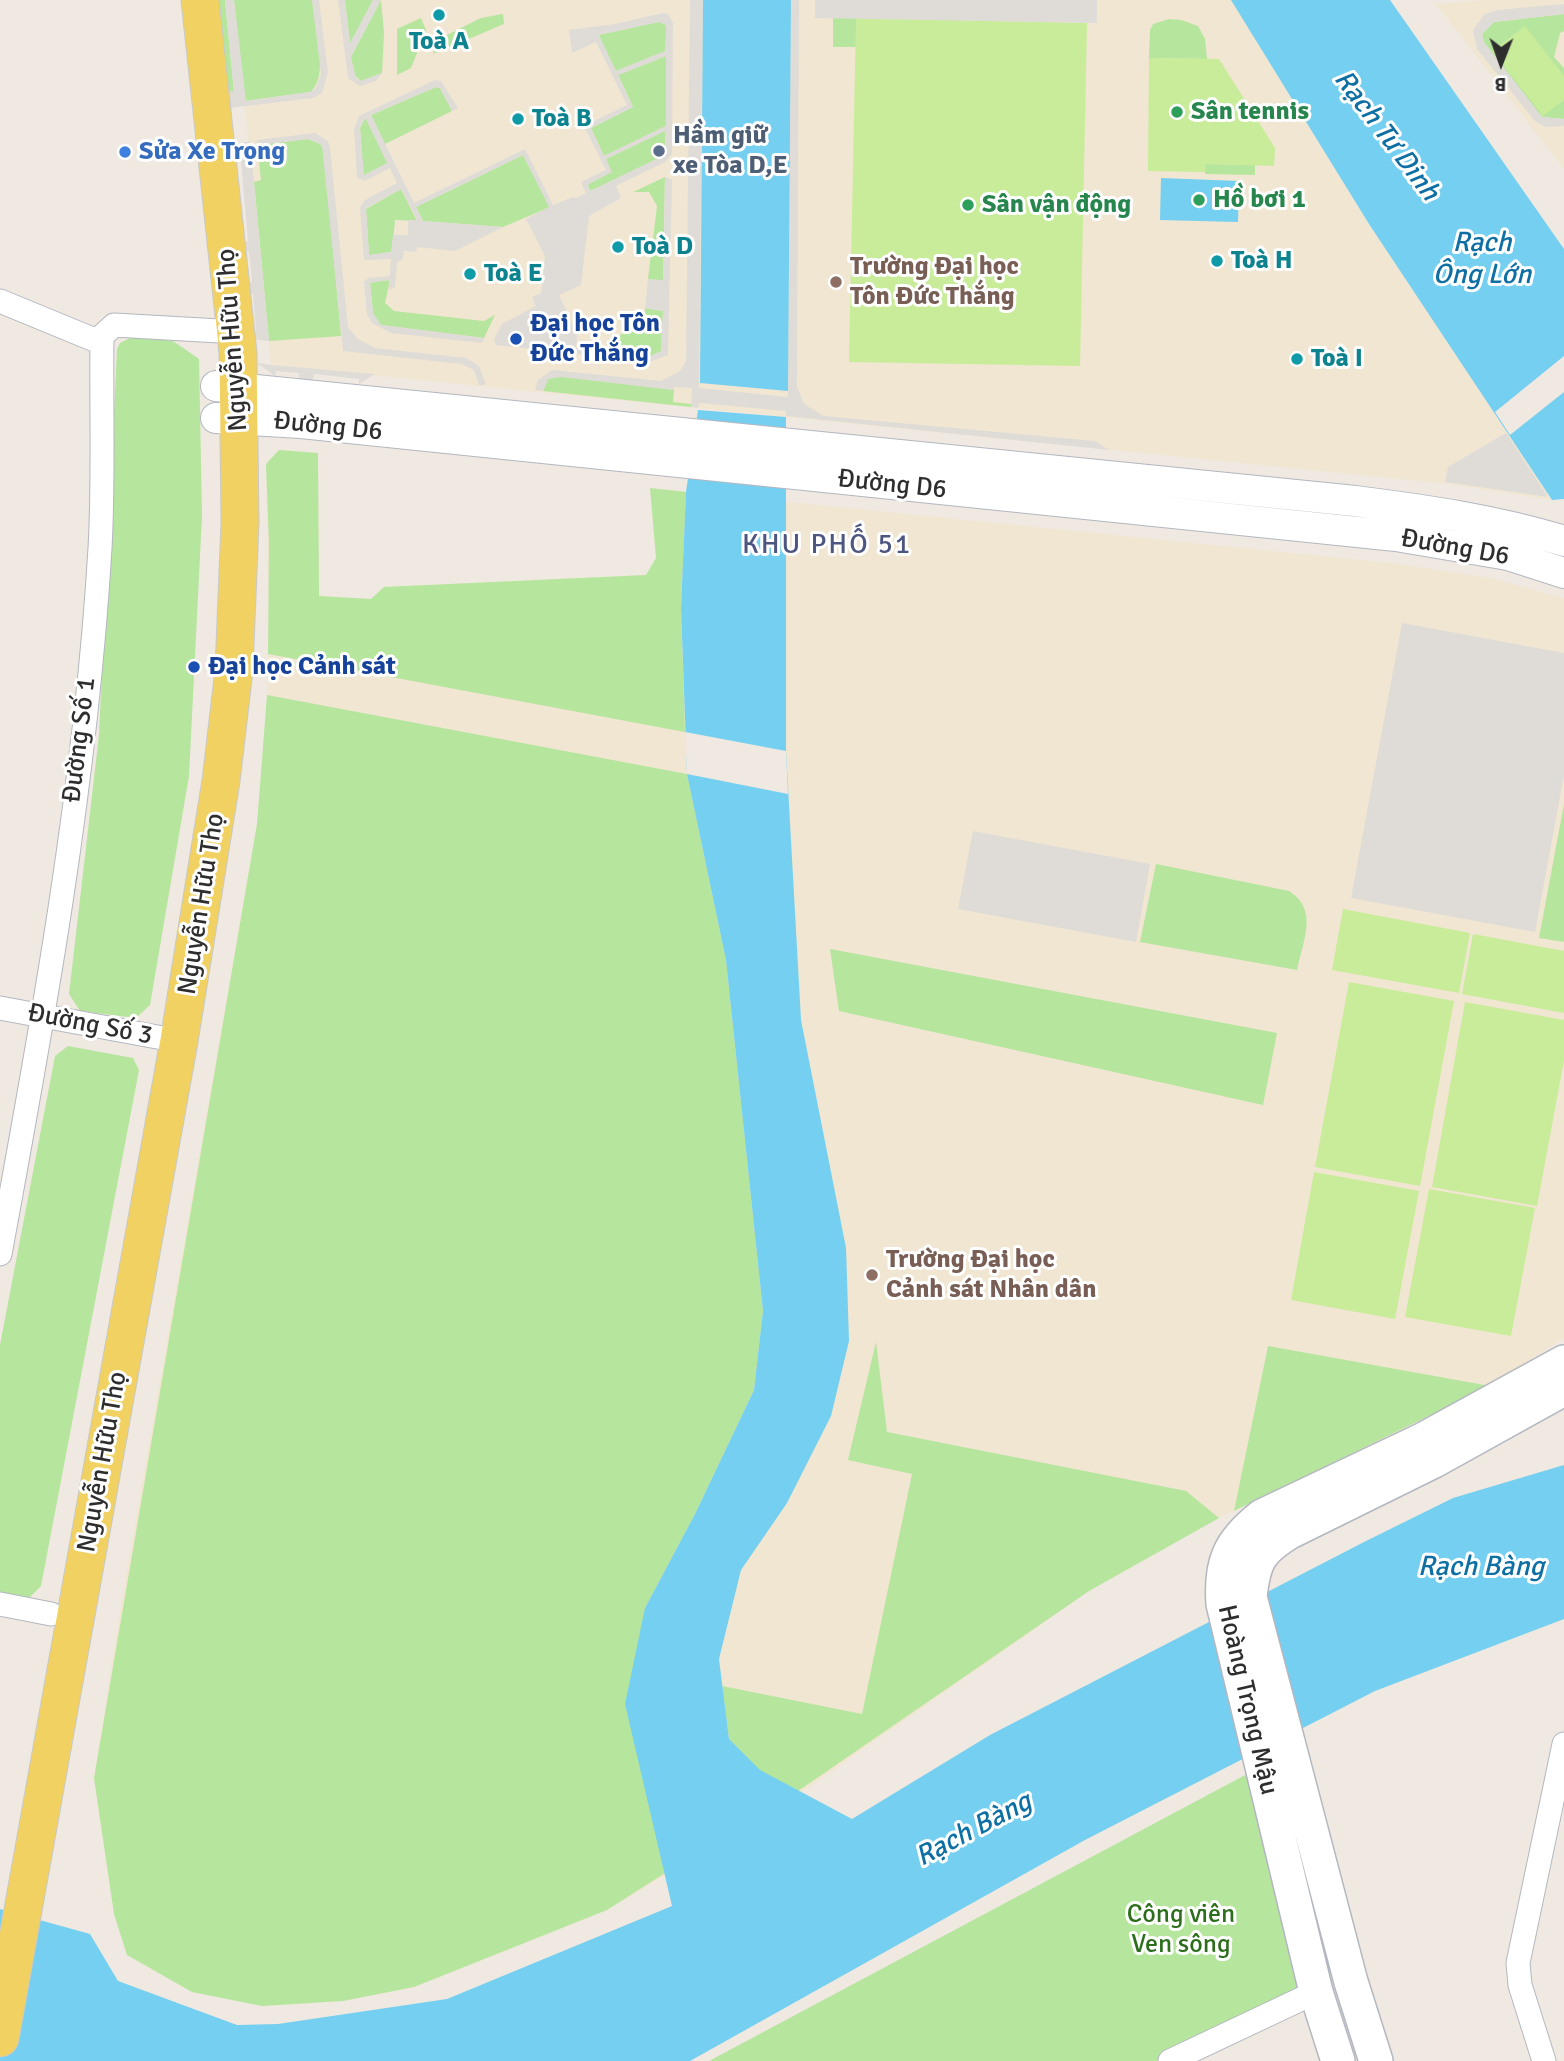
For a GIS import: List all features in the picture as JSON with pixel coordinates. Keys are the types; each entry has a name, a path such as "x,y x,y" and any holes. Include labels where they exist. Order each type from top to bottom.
{"main road":[{"name":"Nguyễn Hữu Thọ","path":"177,0 225,332"},
{"name":"Nguyễn Hữu Thọ","path":"31,1796 51,1614 221,781 234,670 240,523 228,402 200,0"},
{"name":"Nguyễn Hữu Thọ","path":"31,1796 170,1040"},
{"name":"Hoàng Trọng Mậu","path":"1338,2061 1317,1992 1250,1597 1253,1566 1269,1545 1428,1450 1564,1362"},
{"name":"Hoàng Trọng Mậu","path":"1428,1450 1564,1389"},
{"name":"Hoàng Trọng Mậu","path":"1283,1786 1376,2061"},
{"path":"0,1897 31,1796"},
{"path":"0,2038 31,1796"}],"street":[{"path":"0,301 102,343 105,330 114,325 225,332"},
{"name":"Đường Số 1","path":"0,1254 44,1016 83,730 100,547 102,343"},
{"name":"Đường D6","path":"228,402 676,432 797,444 1432,511 1528,530 1564,541"},
{"name":"Đường D6","path":"228,402 673,464 1427,540 1508,555 1564,573"},
{"path":"844,480 848,450"},
{"path":"1427,540 1432,511"},
{"name":"Đường Số 3","path":"0,1009 170,1040"},
{"path":"0,1604 51,1614"},
{"path":"1544,2061 1520,1985 1518,1963 1564,1744"},
{"path":"1170,2061 1317,1992"}],"shaded area":[{"path":"225,0 234,0 246,101 310,92 316,88 321,74 312,0 319,0 328,72 322,93 313,98 230,108 225,92 234,91"},
{"name":"Trường Đại học Tôn Đức Thắng","path":"234,0 1231,0 1369,224 1552,500 1449,484 271,365"},
{"path":"338,0 345,0 350,43 373,0 381,0 351,57 356,78 361,81 382,73 376,81 360,86 348,78"},
{"path":"690,0 703,0 699,388 788,397 791,0 799,0 797,386 804,404 824,416 1095,441 1109,450 786,416 786,411 699,403 698,408 691,407 692,388 674,387 674,390 561,377 548,379 543,391 535,390 538,380 552,370 661,381 680,371 686,362"},
{"path":"815,0 1097,0 1097,23 815,18"},
{"path":"1485,0 1564,0 1564,169 1436,4"},
{"path":"1564,4 1564,14 1494,22 1482,34 1484,42 1542,117 1564,119 1564,126 1545,127 1535,121 1477,49 1473,30 1485,14 1497,10"},
{"path":"663,13 668,14 673,23 672,154 665,162 616,186 621,198 589,216 581,285 559,295 577,334 576,348 651,356 661,351 663,311 645,308 648,279 663,280 665,177 672,180 668,355 649,362 496,345 494,339 502,324 536,306 532,297 541,293 545,256 526,219 549,207 523,155 416,207 423,221 503,227 455,251 417,247 416,252 404,251 403,259 397,262 395,287 389,290 389,280 370,283 373,313 381,325 484,338 482,343 391,333 372,323 367,314 364,282 368,278 390,276 391,259 364,260 360,207 365,200 397,183 390,168 365,181 357,178 354,129 359,116 435,80 441,81 458,108 452,111 440,88 436,87 371,115 414,203 525,149 553,205 576,198 586,193 581,182 606,170 584,126 627,105 596,42 572,53 569,30 615,24","holes":["659,22 666,25 665,51 616,71 599,35","666,56 666,126 604,156 591,128 633,107 618,75","365,117 387,163 364,175 360,128","665,131 665,155 590,191 588,184 612,172 606,159","401,189 417,220 408,220 408,235 393,235 391,252 369,255 366,208"]},
{"path":"315,133 328,141 330,148 348,327 358,339 375,348 466,358 479,366 486,385 479,385 474,370 461,364 343,351 322,145 308,139 257,145 257,140"},
{"path":"250,141 269,341 252,339 246,334 256,332 253,294 242,295 241,283 252,282 249,251 238,252 237,243 248,241 241,162 230,163 233,145"},
{"path":"257,363 375,374 359,384 359,379 314,374 313,380 299,379 299,373 276,371 275,376"},
{"path":"1506,433 1548,497 1445,482 1448,467"},
{"name":"Trường Đại học Cảnh sát Nhân dân","path":"279,450 318,453 319,596 371,599 384,587 647,575 656,558 650,488 1391,563 1491,578 1564,598 1564,1338 1490,1386 1219,1518 1089,1591 785,1804 607,1910 414,1987 343,2001 262,2006 192,1992 127,1955 114,1914 94,1778 122,1599 257,824 266,720 269,629 266,464"},
{"path":"1402,623 1564,653 1564,775 1535,932 1351,898"},
{"path":"973,831 1150,864 1136,942 958,909"}],"green space":[{"path":"214,0 225,0 234,92 225,92"},
{"path":"234,0 312,0 320,63 316,85 310,92 245,101"},
{"path":"345,0 373,0 350,44"},
{"path":"381,0 384,33 382,73 361,81 353,74 351,57"},
{"path":"503,14 504,24 433,54 437,40 481,18"},
{"path":"1564,14 1564,31 1560,33 1554,57 1564,68 1564,119 1542,117 1483,42 1482,34 1494,22"},
{"path":"421,18 426,30 411,68 397,75 397,29"},
{"path":"833,18 856,18 856,47 833,47"},
{"name":"Sân vận động","path":"856,18 1087,23 1080,366 849,362"},
{"path":"1169,19 1198,26 1205,39 1207,59 1149,58 1150,30 1153,24"},
{"path":"659,22 666,25 666,51 616,71 598,35"},
{"path":"1525,26 1564,76 1564,100 1543,116 1492,51"},
{"path":"666,56 666,126 604,156 591,128 633,107 618,75"},
{"path":"1149,58 1219,59 1275,148 1274,166 1206,164 1205,172 1148,171"},
{"path":"436,87 440,88 452,111 385,144 371,115"},
{"path":"366,117 388,163 363,176 360,128"},
{"path":"666,130 665,155 591,191 587,185 611,172 606,159"},
{"path":"308,139 319,142 324,150 341,336 269,341 254,182 261,180 257,145"},
{"path":"523,155 550,207 503,227 423,221 416,207"},
{"path":"1205,164 1255,165 1255,175 1205,174"},
{"path":"665,177 663,281 648,279 657,206 649,192 633,192"},
{"path":"401,189 417,221 395,220 392,252 369,255 366,209"},
{"path":"390,280 385,303 394,311 484,321 495,315 484,338 381,325 373,314 370,282"},
{"path":"645,308 663,311 661,351 651,356 615,352 617,338 645,314"},
{"path":"132,337 173,341 199,359 202,516 189,776 150,1005 136,1018 80,1011 69,994 99,735 117,349 120,343"},
{"path":"561,376 674,390 673,402 691,404 691,407 543,391 548,379"},
{"path":"279,450 318,453 319,596 371,599 384,587 646,575 656,558 650,488 686,492 681,608 685,732 268,654 269,542 266,464"},
{"path":"267,695 687,774 726,960 763,1311 754,1390 695,1514 645,1608 653,1816 665,1873 607,1910 414,1987 343,2001 262,2006 192,1992 127,1955 114,1914 94,1778 257,824"},
{"path":"1564,804 1564,942 1539,938"},
{"path":"1156,864 1289,891 1304,907 1306,916 1305,937 1297,970 1140,942"},
{"path":"1343,909 1470,933 1459,993 1332,970"},
{"path":"1473,934 1564,951 1564,1013 1462,994"},
{"path":"830,949 1277,1033 1263,1105 839,1011"},
{"path":"1349,982 1454,1001 1420,1186 1315,1167"},
{"path":"1465,1002 1564,1020 1564,1060 1537,1206 1432,1187"},
{"path":"68,1046 133,1058 139,1070 41,1586 29,1598 0,1593 0,1345 55,1056"},
{"path":"1314,1172 1419,1191 1395,1319 1291,1300"},
{"path":"1429,1189 1535,1208 1511,1336 1405,1317"},
{"path":"876,1342 887,1432 1186,1491 1219,1518 1089,1591 798,1791 759,1770 729,1739 722,1686 862,1714 912,1474 848,1460"},
{"path":"1268,1346 1490,1386 1234,1511"},
{"name":"Công viên Ven sông","path":"1247,1774 1303,1978 1293,1994 1156,2061 709,2061"}],"water":[{"path":"703,0 791,0 788,391 700,383"},
{"name":"Rạch Ông Lớn","path":"1231,0 1390,0 1564,249 1564,499 1552,500 1369,224"},
{"name":"Hồ bơi 1","path":"1161,178 1239,181 1238,222 1160,220"},
{"name":"Rạch Bàng","path":"698,410 786,417 786,751 801,1020 846,1248 849,1341 831,1416 787,1503 741,1570 719,1659 729,1739 760,1770 852,1819 990,1735 1366,1541 1453,1498 1564,1465 1564,1619 1375,1691 1085,1840 690,2061 0,2061 0,1909 90,1934 118,1981 237,2025 278,2024 447,1999 672,1906 625,1704 645,1608 695,1514 754,1390 763,1311 726,960 687,774 681,608 686,492"}],"pier":[{"path":"1564,356 1564,392 1510,435 1495,412"},
{"path":"685,732 786,751 788,794 687,774"}],"place":[{"name":"Toà A","path":"439,15"},
{"name":"Sân tennis","path":"1177,112"},
{"name":"Toà B","path":"518,119"},
{"name":"Hầm giữ xe Tòa D,E","path":"659,151"},
{"name":"Sửa Xe Trọng","path":"125,152"},
{"name":"Hồ bơi 1","path":"1199,200"},
{"name":"Sân vận động","path":"968,205"},
{"name":"Toà D","path":"618,247"},
{"name":"Toà H","path":"1217,261"},
{"name":"Toà E","path":"470,274"},
{"name":"Trường Đại học Tôn Đức Thắng","path":"836,282"},
{"name":"Đại học Tôn Đức Thắng","path":"516,339"},
{"name":"Toà I","path":"1297,359"},
{"name":"Đại học Cảnh sát","path":"194,667"},
{"name":"Trường Đại học Cảnh sát Nhân dân","path":"872,1275"}],"district":[{"name":"KHU PHỐ 51","path":"827,546"}],"water label":[{"name":"Rạch Tư Dinh","path":"1386,136"}]}
